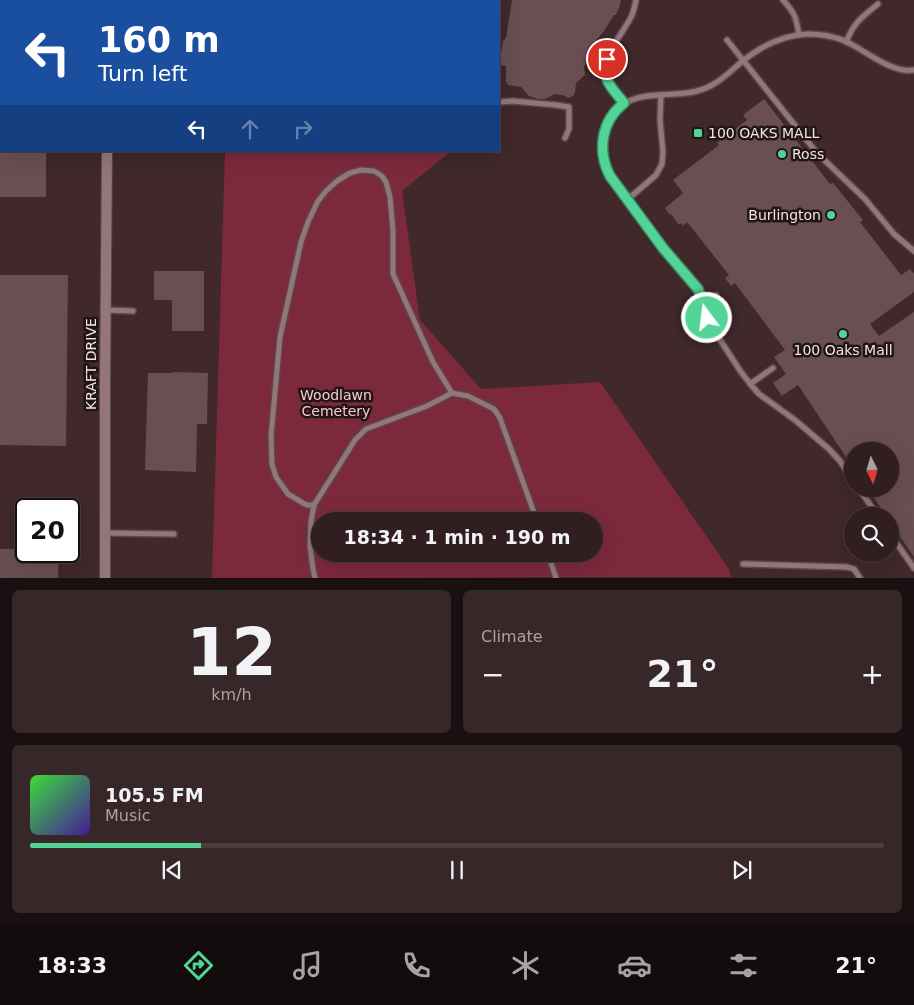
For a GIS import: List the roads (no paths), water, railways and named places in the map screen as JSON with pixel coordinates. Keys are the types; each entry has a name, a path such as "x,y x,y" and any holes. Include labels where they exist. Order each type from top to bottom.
{"street":[{"name":"KRAFT DRIVE","path":"105,578 107,152"}],"lane":[{"path":"624,103 608,84 605,69 609,54 632,14 636,0"},
{"path":"783,0 794,13 799,35"},
{"path":"846,42 858,20 878,4"},
{"path":"844,467 829,449 795,420 764,398 750,384 709,323 698,289 663,248 608,171 602,150 603,138 608,123 624,103 640,97 686,93 705,89 770,43 790,36 822,35 836,38 894,68 904,71 914,70"},
{"path":"727,40 817,153 865,199 894,234 914,250"},
{"path":"628,200 656,175 662,164 661,95"},
{"path":"500,102 556,104 569,107 569,129 564,138"},
{"path":"314,505 303,503 288,494 276,478 272,464 271,436 280,336 301,242 308,222 322,196 337,181 350,173 361,170 371,171 382,176 386,182 390,197 393,274 434,362 452,393"},
{"path":"703,302 716,295"},
{"path":"106,310 134,310"},
{"path":"750,384 773,368"},
{"path":"315,578 312,569 310,547 310,521 314,505 355,440 366,429 426,406 452,393 468,396 484,404 494,410 500,418 534,512"},
{"path":"105,532 174,534"},
{"path":"899,547 914,568"},
{"path":"551,562 556,578"},
{"path":"743,564 850,568 854,569 860,578"}],"place":[{"name":"100 OAKS MALL","path":"698,133"},
{"name":"Ross","path":"782,154"},
{"name":"Burlington","path":"831,215"},
{"name":"100 Oaks Mall","path":"843,334"}],"park label":[{"name":"Woodlawn Cemetery","path":"336,404"}]}
